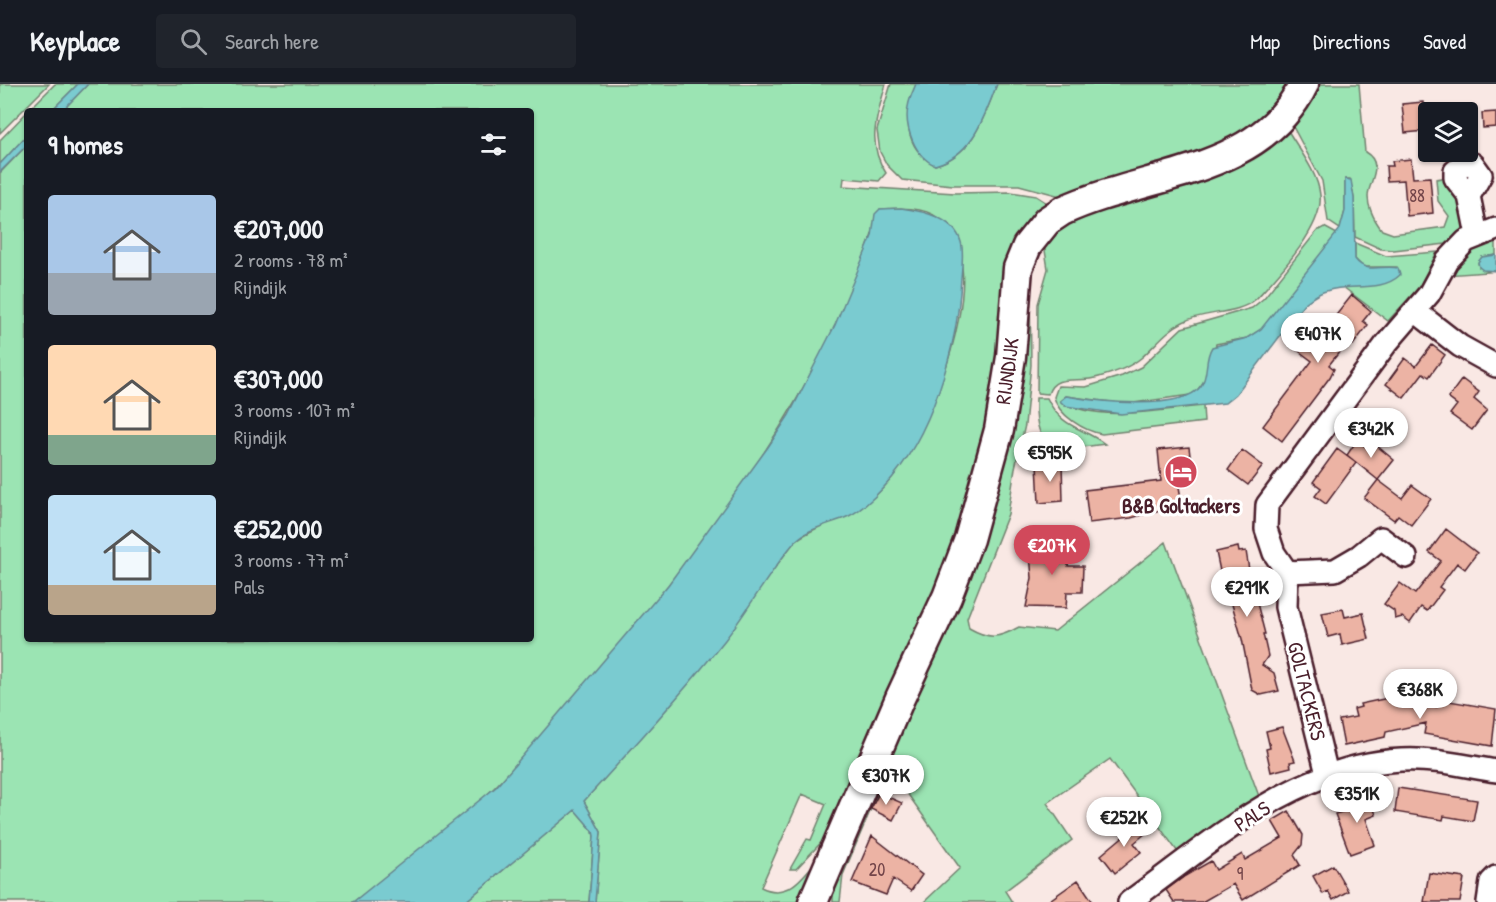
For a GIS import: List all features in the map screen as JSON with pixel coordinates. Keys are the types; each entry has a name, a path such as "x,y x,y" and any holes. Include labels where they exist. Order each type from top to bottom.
{"street":[{"name":"RIJNDIJK","path":"813,902 900,698 947,597 979,510 999,430 1011,357 1018,268 1027,246 1047,221 1062,210 1191,170 1253,141 1284,115 1304,84"},
{"path":"1406,557 1381,538 1359,556 1335,570 1287,572 1274,553 1266,529 1267,505 1386,344 1429,294 1447,261 1466,242 1486,232 1468,196"},
{"path":"1415,311 1460,346 1496,366"},
{"name":"GOLTACKERS","path":"1287,572 1286,607 1327,774"},
{"name":"PALS","path":"1129,902 1241,821 1306,782 1327,774 1399,760 1433,760 1496,771"},
{"path":"826,870 830,874 830,902"},
{"path":"1488,902 1491,882 1496,877"}],"green space":[{"path":"0,84 49,84 24,108 0,133"},
{"path":"55,84 78,84 54,108 31,108"},
{"path":"88,84 886,84 877,118 875,140 876,151 886,173 879,181 844,178 843,186 955,193 1011,192 1036,196 1047,203 1049,211 1034,227 970,519 834,829 796,869 790,869 807,839 811,840 826,804 802,794 761,887 771,891 781,891 789,887 804,875 824,851 806,902 595,902 601,832 584,801 672,703 795,541 851,512 873,497 899,468 914,443 941,383 951,351 962,291 962,267 959,256 938,218 925,211 902,208 880,209 858,274 830,336 798,397 724,512 640,621 503,779 425,847 353,902 0,902 0,173 24,148 24,642 534,642 534,108 65,108"},
{"path":"891,84 916,84 908,119 909,129 917,149 924,158 935,165 959,153 968,144 982,121 997,84 1297,84 1233,146 1064,197 1019,185 953,185 902,180 887,165 880,152 877,130"},
{"path":"1309,84 1359,84 1365,152 1375,165 1368,200 1373,216 1382,230 1393,234 1445,227 1449,216 1438,201 1436,179 1448,177 1464,200 1463,231 1446,244 1394,250 1381,249 1355,237 1354,198 1350,179 1345,179 1345,211 1340,229 1328,221 1322,181 1291,123"},
{"path":"24,115 24,138 0,164 0,140"},
{"path":"1287,129 1316,178 1320,195 1319,208 1315,221 1298,250 1256,299 1230,311 1192,318 1177,325 1141,358 1121,370 1091,379 1062,381 1051,387 1048,394 1037,393 1038,304 1048,269 1044,244 1047,231"},
{"path":"1324,227 1337,234 1330,244 1262,329 1247,338 1216,344 1205,380 1196,392 1190,395 1126,404 1066,396 1060,401 1092,412 1111,413 1148,412 1203,406 1204,422 1102,434 1080,426 1066,416 1056,404 1054,397 1058,386 1086,387 1122,376 1141,367 1182,328 1252,308 1264,298 1317,231"},
{"path":"1496,236 1496,255 1482,257 1478,263 1479,267 1489,272 1446,275 1464,254"},
{"path":"1355,243 1386,256 1437,252 1419,287 1388,321 1343,287 1370,286 1396,267 1363,267 1355,259"},
{"path":"1030,288 1031,365 1025,425 1008,514 967,618 969,628 989,636 1000,635 1019,627 1055,631 1166,542 1260,799 1180,855 1110,759 1047,803 1072,840 1005,891 1012,902 924,902 960,868 907,793 879,790 843,875 840,902 833,902 833,886 918,669"},
{"path":"1036,398 1047,398 1065,421 1105,444 1075,448 1052,445 1039,431"},
{"path":"575,810 593,831 594,837 589,902 465,902"}],"water":[{"path":"78,84 88,84 65,108 54,108"},
{"path":"916,84 997,84 982,121 968,144 948,160 935,165 922,155 912,140 910,132 908,107"},
{"path":"24,138 24,148 0,172 0,164"},
{"path":"1345,179 1351,180 1354,198 1355,259 1365,267 1398,268 1400,275 1392,281 1375,286 1326,291 1305,303 1236,394 1225,403 1121,414 1065,406 1060,401 1066,396 1116,402 1157,402 1191,394 1203,382 1212,347 1247,338 1261,329 1340,229 1345,211"},
{"path":"901,208 927,213 944,221 957,233 962,246 959,304 954,332 948,361 929,417 901,466 872,499 854,513 812,530 793,544 725,640 656,722 584,801 601,832 595,902 589,902 593,831 575,810 465,902 353,902 496,787 668,585 789,415 835,325 872,236 875,214 880,209"},
{"path":"1496,255 1496,271 1483,270 1479,267 1478,262 1482,257"}],"building":[{"path":"1418,102 1418,132 1405,133 1402,104"},
{"path":"1496,112 1496,127 1483,128 1482,113"},
{"path":"1411,159 1413,178 1430,177 1433,213 1407,216 1404,180 1387,181 1386,166 1393,166 1392,161"},
{"path":"1352,295 1371,311 1363,321 1368,325 1353,345 1348,341 1329,365 1334,369 1330,377 1282,441 1263,426 1312,361 1288,343 1299,330 1315,342"},
{"path":"1432,345 1445,355 1429,377 1423,373 1404,398 1386,384 1405,358 1416,366"},
{"path":"1462,379 1479,392 1474,399 1487,410 1472,430 1450,414 1457,405 1448,398"},
{"path":"1357,440 1366,447 1371,441 1394,460 1378,480 1347,455"},
{"path":"1189,447 1193,480 1178,481 1182,504 1131,518 1089,523 1085,490 1161,481 1158,450"},
{"path":"1337,449 1356,463 1326,504 1315,496 1321,488 1313,482"},
{"path":"1242,450 1263,466 1248,485 1228,470"},
{"path":"1062,463 1063,501 1039,503 1037,464"},
{"path":"1378,480 1402,498 1412,485 1431,499 1411,525 1398,515 1394,520 1364,498"},
{"path":"1446,529 1477,553 1465,569 1457,563 1439,587 1443,590 1427,611 1421,607 1410,623 1402,617 1395,619 1394,611 1384,604 1400,583 1415,594 1441,561 1429,552"},
{"path":"1029,542 1069,544 1068,566 1083,566 1082,592 1067,592 1066,608 1026,607 1032,578"},
{"path":"1238,547 1239,552 1246,551 1265,634 1263,634 1268,656 1262,665 1274,673 1279,691 1261,695 1252,690 1242,639 1229,594 1225,595 1216,552"},
{"path":"1343,609 1345,617 1363,613 1369,639 1342,645 1340,634 1328,637 1322,613"},
{"path":"1412,693 1415,703 1437,707 1438,699 1496,709 1492,746 1424,734 1426,723 1386,732 1385,737 1344,746 1339,720 1356,717 1354,709 1361,707 1360,704"},
{"path":"1282,727 1295,761 1290,762 1291,767 1271,772 1266,749 1270,748 1266,731"},
{"path":"1398,788 1477,800 1473,821 1444,816 1443,820 1395,812"},
{"path":"879,793 902,803 893,820 871,809"},
{"path":"1369,793 1376,815 1366,819 1375,845 1350,854 1335,814 1352,809 1349,800"},
{"path":"1289,811 1303,835 1302,845 1294,855 1300,865 1243,900 1233,884 1202,902 1174,902 1166,890 1185,876 1211,861 1216,870 1242,854 1245,860 1282,838 1272,821"},
{"path":"1136,820 1146,833 1134,843 1141,852 1115,873 1101,855 1126,834 1123,830"},
{"path":"872,836 922,875 911,891 893,879 886,895 852,882"},
{"path":"1333,865 1348,891 1333,900 1328,891 1323,894 1313,876"},
{"path":"1429,873 1464,878 1460,902 1424,902"},
{"path":"1078,880 1093,902 1047,902"}],"place":[{"name":"B&B Goltackers","path":"1181,472"}]}
